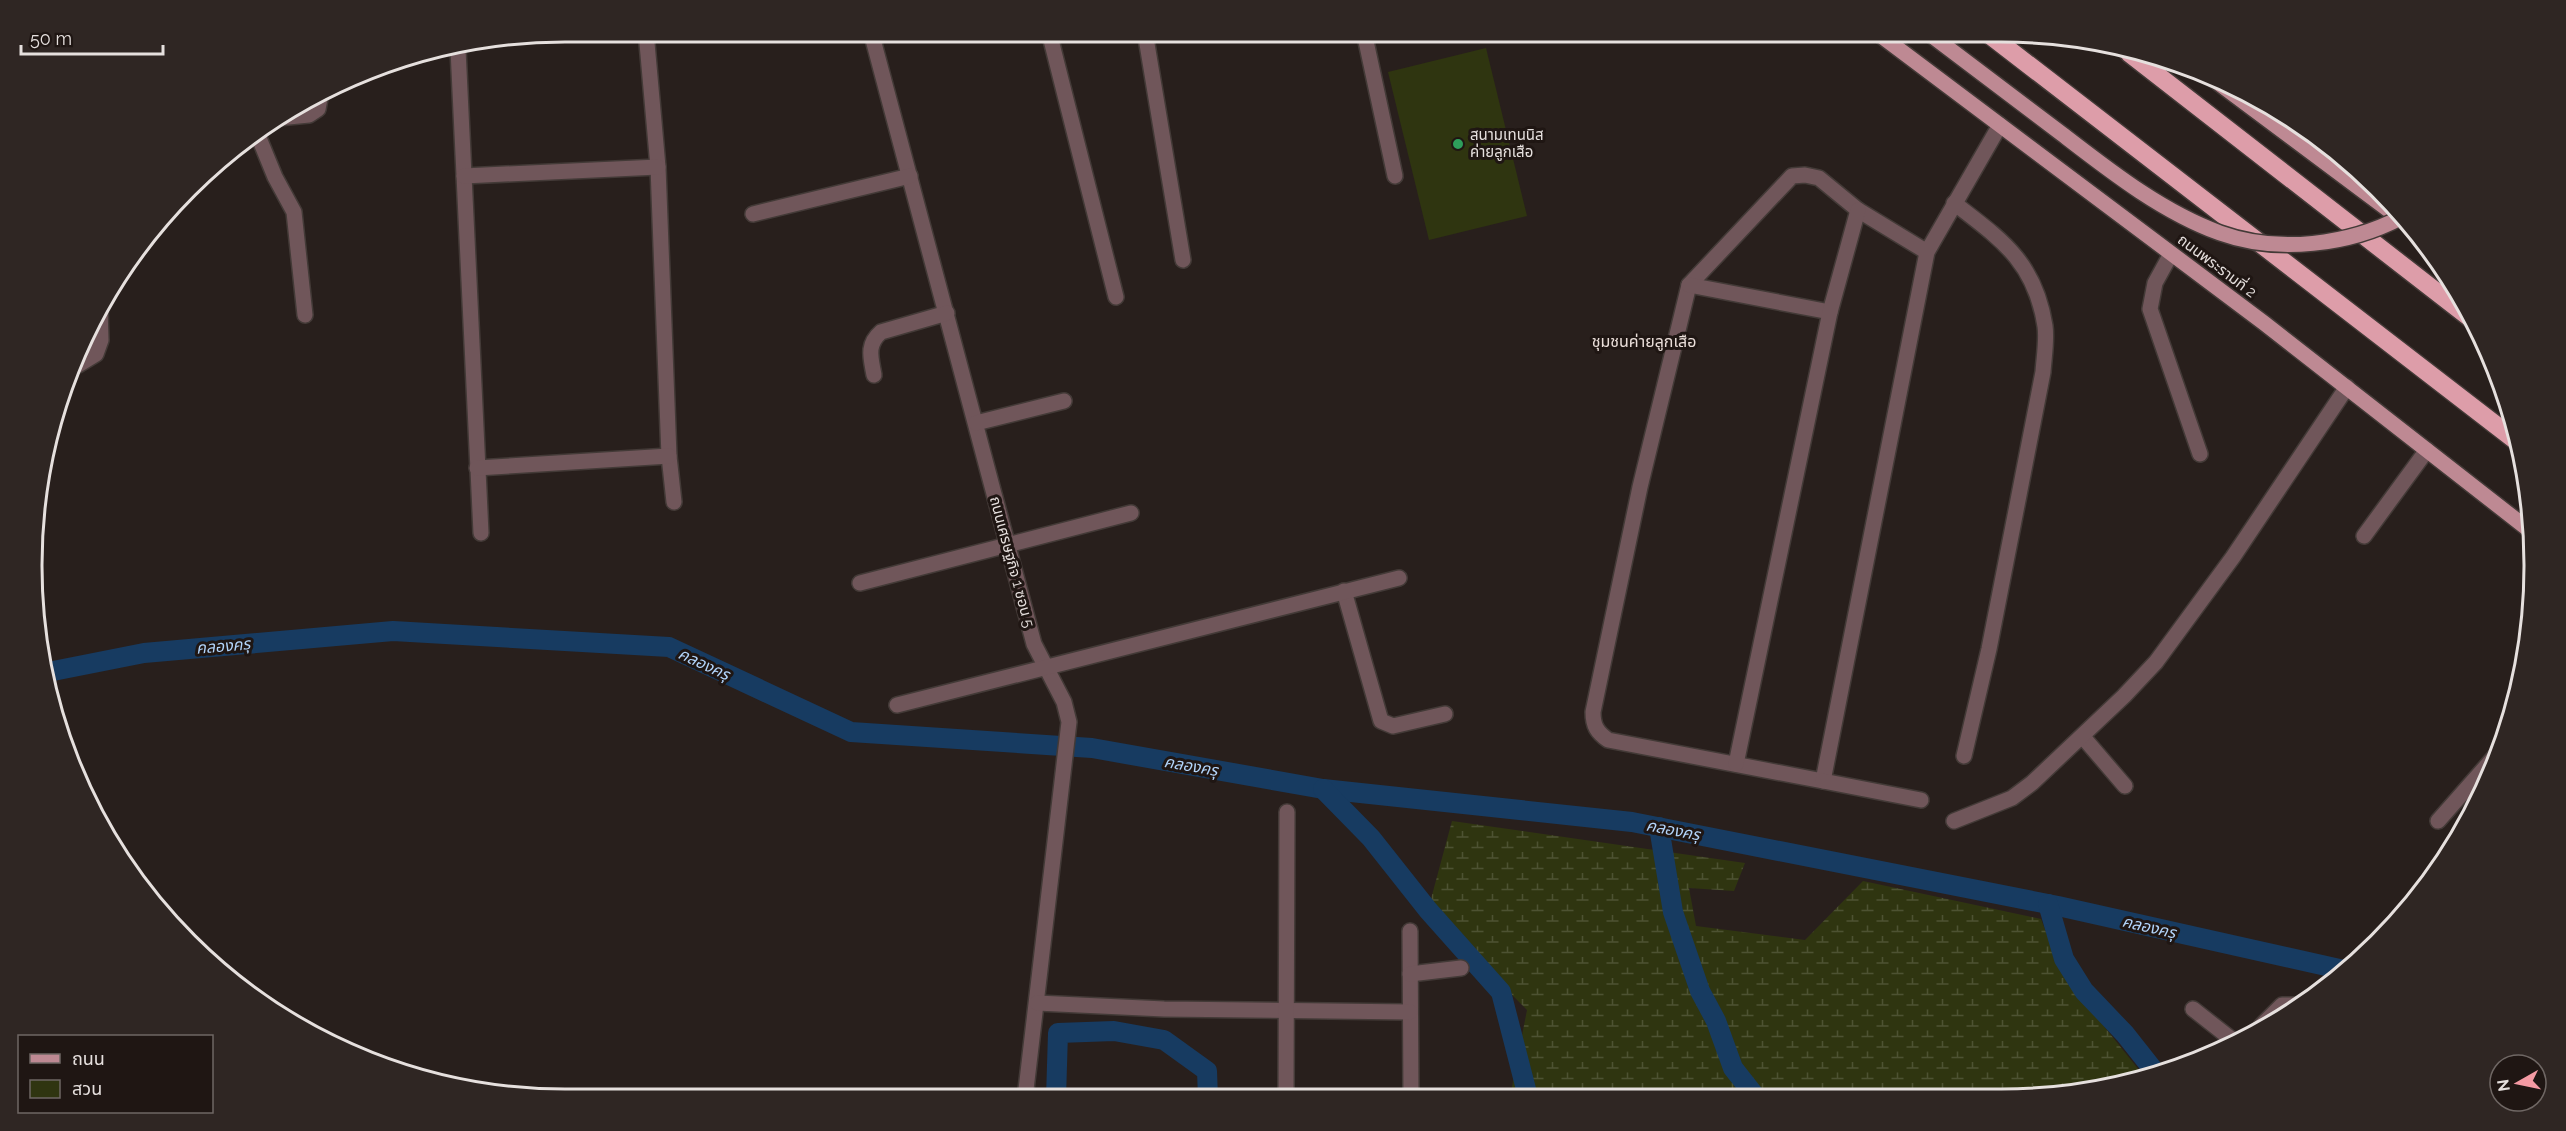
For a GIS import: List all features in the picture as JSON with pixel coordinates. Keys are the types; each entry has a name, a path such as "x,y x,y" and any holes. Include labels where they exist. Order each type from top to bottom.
{"highway":[{"path":"1999,42 2507,433"},
{"path":"2139,61 2455,306"},
{"path":"2443,383 2510,448"}],"main road":[{"name":"ถนนพระรามที่ 2","path":"1889,42 2346,387 2522,525"},
{"path":"1940,42 2109,170 2169,208 2221,233 2270,243 2309,244 2343,239 2394,220"},
{"path":"2251,106 2376,200"},
{"path":"2293,138 2310,144"}],"street":[{"path":"647,42 658,167 669,456 674,502"},
{"name":"ถนนเศรษฐกิจ 1 ซอน 5","path":"874,42 1034,644 1064,702 1069,722 1026,1089"},
{"path":"1052,42 1116,297"},
{"path":"1147,42 1182,261"},
{"path":"1366,42 1395,176"},
{"path":"458,53 481,533"},
{"path":"297,116 309,115 318,109 319,104"},
{"path":"1823,780 1927,252 2000,125"},
{"path":"260,141 275,177 294,212 305,315"},
{"path":"464,176 658,167"},
{"path":"1921,800 1608,740 1598,732 1593,723 1593,712 1640,487 1689,285 1792,176 1805,175 1819,178 1858,210 1927,252"},
{"path":"753,214 910,176"},
{"path":"1954,203 2002,240 2024,264 2036,290 2045,328 2043,372 1989,649 1964,756"},
{"path":"1736,764 1830,312 1858,210"},
{"path":"2171,254 2155,283 2150,309 2200,454"},
{"path":"1689,285 1830,312"},
{"path":"874,375 870,342 874,338 881,332 946,313"},
{"path":"84,362 96,354 101,340 101,325"},
{"path":"1954,821 2012,798 2041,776 2083,737 2156,662 2233,557 2346,387"},
{"path":"976,423 1064,401"},
{"path":"2364,536 2427,450"},
{"path":"477,468 669,456"},
{"path":"860,583 1131,513"},
{"path":"897,705 1400,578"},
{"path":"1344,591 1381,721 1393,726 1445,714"},
{"path":"2083,737 2125,786"},
{"path":"2438,820 2482,771"},
{"path":"1286,1089 1287,812"},
{"path":"1410,931 1411,1089"},
{"path":"1410,974 1461,968"},
{"path":"1037,1003 1164,1009 1410,1012"},
{"path":"2193,1009 2228,1037"}],"green space":[{"name":"สนามเทนนิส ค่ายลูกเสือ","path":"1486,48 1527,216 1429,240 1388,72"},
{"path":"1452,821 1745,863 1734,891 1689,888 1696,926 1805,940 1863,881 2041,919 2062,974 2139,1070 2069,1085 2035,1088 1512,1089 1527,1010 1428,910"}],"waterway":[{"name":"คลองครุ","path":"53,671 144,653 393,631 669,647 851,732 1092,748 1323,789 1632,822 2058,906 2335,968"},
{"path":"1323,789 1371,838 1428,910 1501,992 1526,1089"},
{"path":"1659,827 1673,912 1700,991 1716,1021 1733,1068 1750,1089"},
{"path":"2048,904 2064,959 2084,991 2125,1034 2151,1067"},
{"path":"1056,1089 1058,1033 1114,1031 1164,1040 1207,1071 1208,1089"}],"place":[{"name":"สนามเทนนิส ค่ายลูกเสือ","path":"1458,144"}],"district":[{"name":"ชุมชนค่ายลูกเสือ","path":"1644,341"}]}
